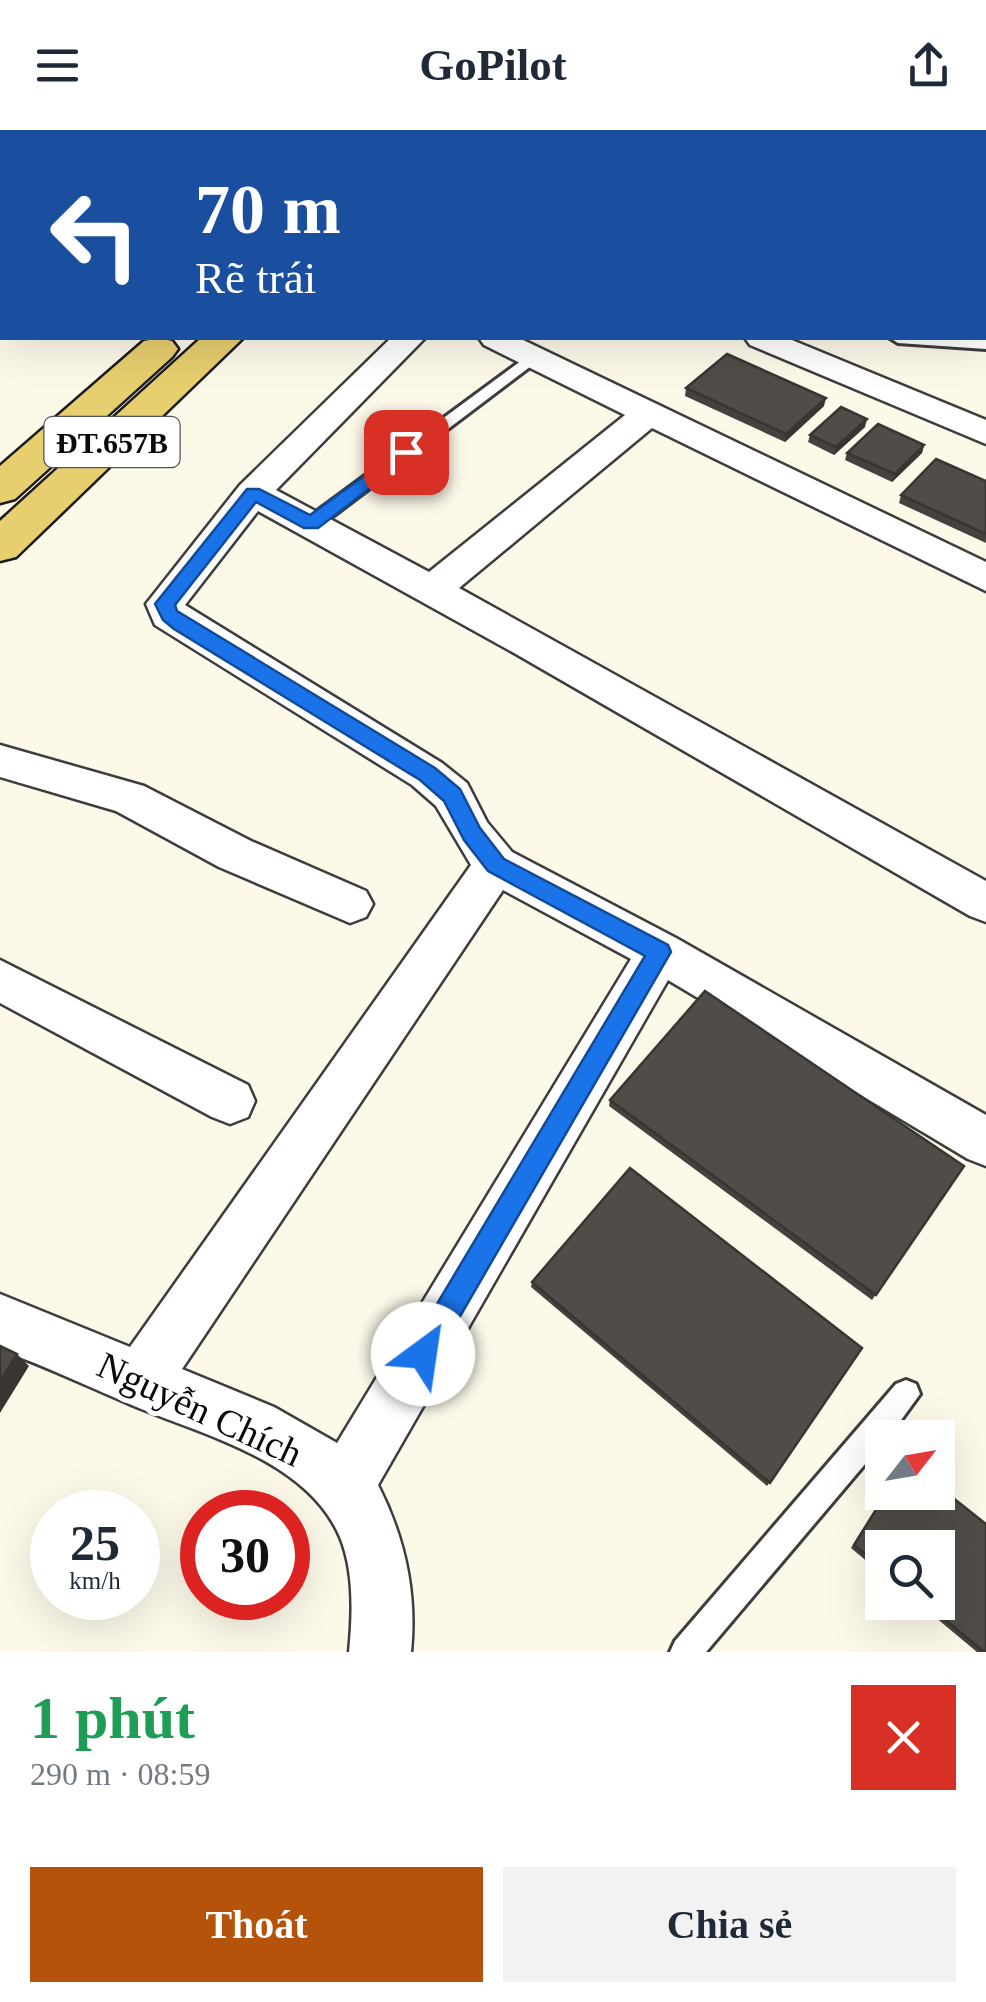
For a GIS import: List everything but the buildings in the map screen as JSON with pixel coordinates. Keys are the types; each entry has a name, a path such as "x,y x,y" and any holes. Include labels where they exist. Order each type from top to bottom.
{"main road":[{"name":"ĐT.657B","path":"0,489 169,340"},
{"name":"ĐT.657B","path":"0,546 222,340"}],"street":[{"path":"407,340 253,493 194,571 172,591 164,604 170,615 427,774 452,795 472,834 496,865 660,952 986,1142"},
{"path":"499,340 986,578"},
{"path":"766,340 986,434"},
{"path":"434,588 648,414"},
{"path":"253,493 434,588 534,650 986,903"},
{"path":"0,761 129,798 235,854 350,904"},
{"path":"141,1380 496,865"},
{"path":"344,1487 660,952"},
{"path":"0,980 230,1101"},
{"name":"Nguyễn Chích","path":"0,1322 50,1339 299,1450 344,1487 372,1538 381,1587 380,1652"}],"lane":[{"path":"927,340 986,344"},
{"path":"311,524 533,356"},
{"path":"686,1652 906,1394"}],"route":[{"path":"406,452 311,524 253,493 164,604 181,624 427,774 452,795 472,834 496,865 548,896 660,952 423,1354"}]}
